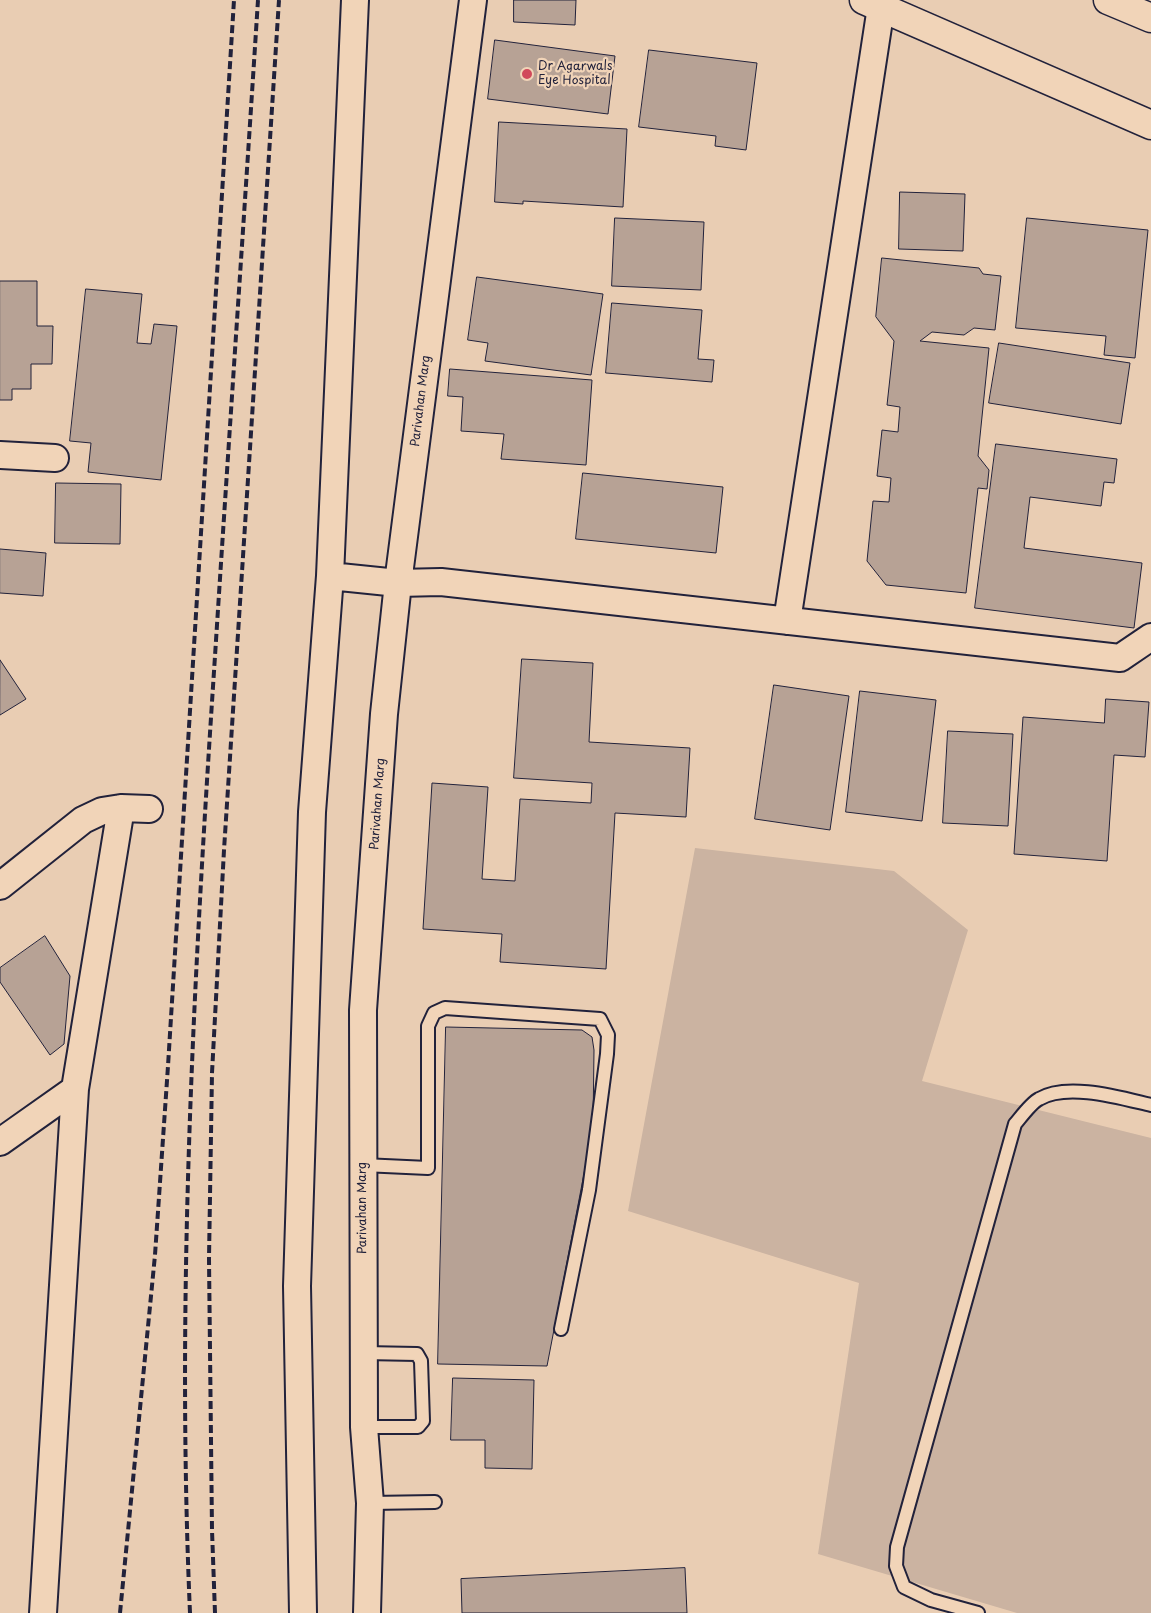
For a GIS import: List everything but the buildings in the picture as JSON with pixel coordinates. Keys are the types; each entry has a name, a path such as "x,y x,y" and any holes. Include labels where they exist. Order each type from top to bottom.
{"street":[{"path":"303,1613 297,1286 312,812 330,576 355,0"},
{"name":"Parivahan Marg","path":"366,1613 370,1503 364,1426 362,1010 384,714 398,583 473,0"},
{"path":"1108,0 1151,18"},
{"path":"787,621 876,2 1151,125"},
{"path":"0,455 55,458"},
{"path":"330,576 398,583 442,582 1120,658 1151,637"},
{"path":"0,886 84,820 102,811 121,808 150,809"},
{"path":"43,1613 75,1089 121,808"},
{"path":"0,1142 75,1089"}],"lane":[{"path":"363,1165 428,1168 428,1026 434,1013 445,1008 600,1018 608,1035 607,1054 589,1190 561,1329"},
{"path":"978,1613 932,1600 904,1587 896,1566 896,1547 1015,1124 1039,1099 1058,1093 1096,1093 1151,1105"},
{"path":"364,1353 417,1354 421,1361 422,1421 418,1427 364,1426"},
{"path":"370,1503 435,1502"}],"shaded area":[{"path":"695,848 894,871 968,930 922,1081 1151,1138 1151,1613 1017,1613 818,1554 859,1283 628,1211"}],"railway":[{"path":"120,1613 155,1255 234,0"},
{"path":"190,1613 185,1374 189,1134 194,1015 207,776 258,0"},
{"path":"215,1613 212,1530 209,1259 212,1073 224,850 279,0"}],"place":[{"name":"Dr Agarwals Eye Hospital","path":"527,74"}]}
